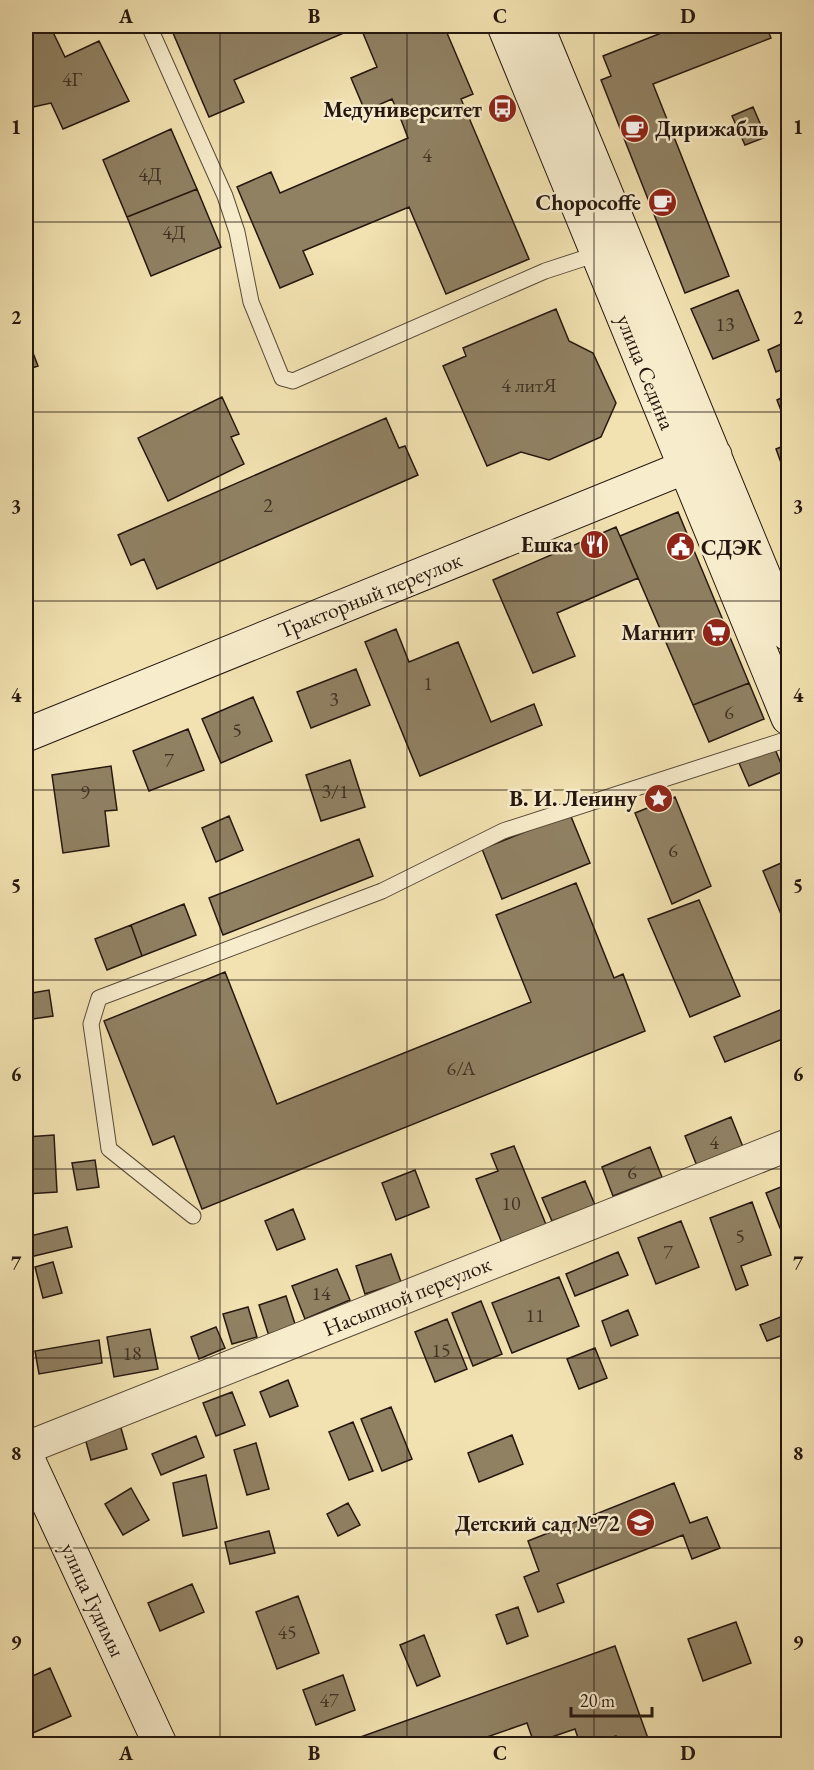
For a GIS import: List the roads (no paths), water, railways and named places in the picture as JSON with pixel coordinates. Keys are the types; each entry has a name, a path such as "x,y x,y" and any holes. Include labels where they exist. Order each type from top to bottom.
{"street":[{"name":"улица Седина","path":"521,28 597,254 685,467 777,654 789,718"},
{"name":"улица Седина","path":"521,28 715,455 789,634"},
{"name":"Тракторный переулок","path":"26,735 715,455"},
{"name":"Насыпной переулок","path":"26,1448 789,1145"},
{"name":"улица Гудимы","path":"26,1455 160,1744"}],"lane":[{"path":"149,26 225,196 240,241 251,302 282,378 293,381 545,270 597,254"},
{"path":"193,1216 109,1149 90,1024 99,998 382,891 503,831 789,739"}],"place":[{"name":"Медуниверситет","path":"503,109"},
{"name":"Дирижабль","path":"634,128"},
{"name":"Chopocoffe","path":"662,202"},
{"name":"Ешка","path":"594,544"},
{"name":"СДЭК","path":"680,547"},
{"name":"Магнит","path":"716,632"},
{"name":"В. И. Ленину","path":"658,798"},
{"name":"Детский сад №72","path":"641,1523"}]}
